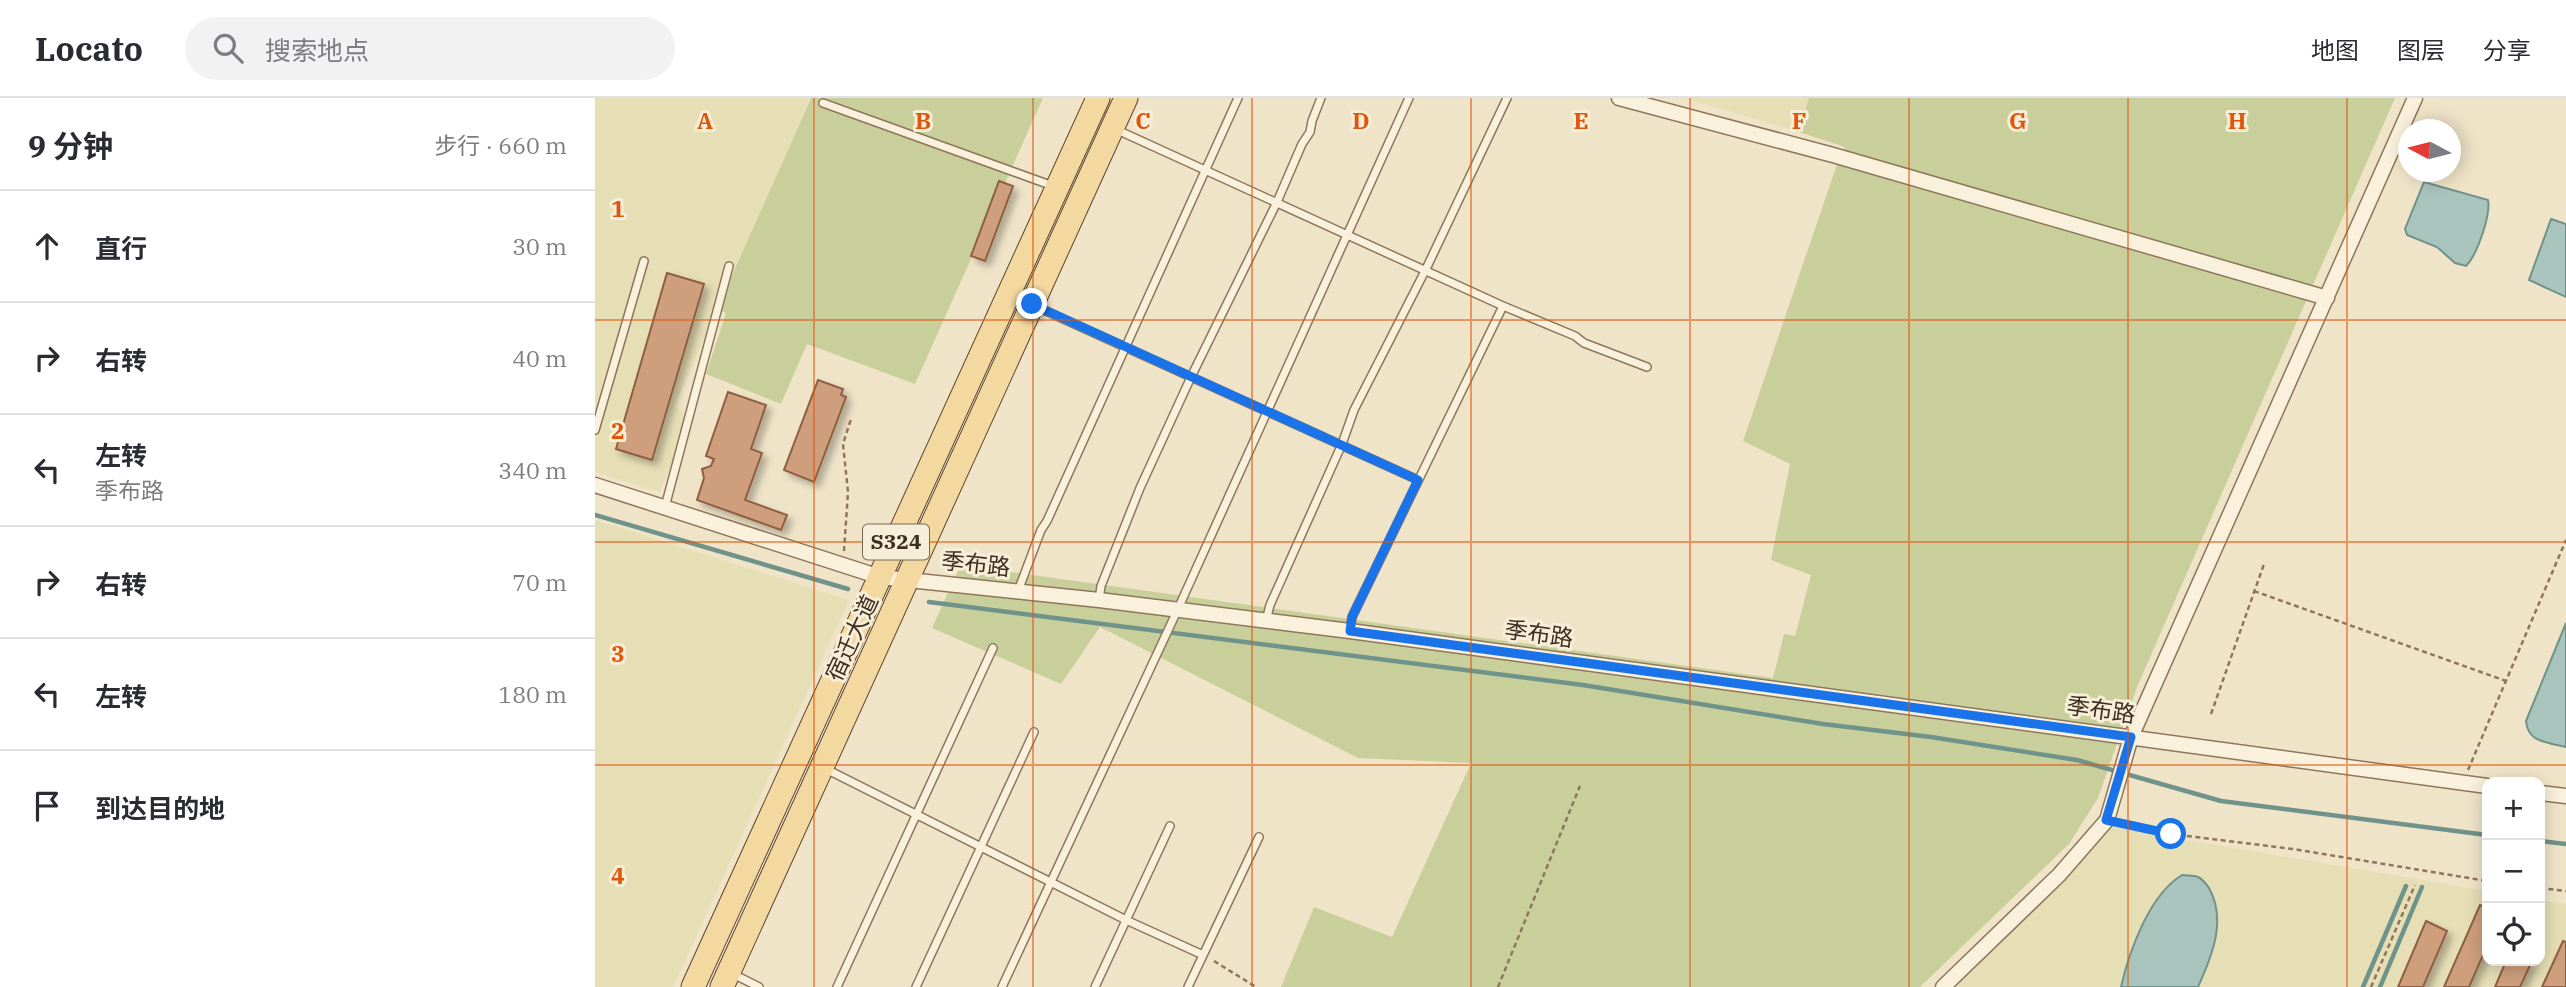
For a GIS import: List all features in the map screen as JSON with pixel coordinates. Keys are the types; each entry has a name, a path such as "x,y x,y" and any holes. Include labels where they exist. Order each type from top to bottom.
{"main road":[{"name":"宿迁大道","path":"693,987 1098,98"},
{"name":"宿迁大道","path":"726,979 1126,98"}],"street":[{"path":"1619,98 1833,155 2327,298"},
{"path":"1943,987 2059,875 2106,820 2131,737 2415,98"},
{"name":"季布路","path":"595,485 880,577 1099,600 1350,631 2482,785"},
{"path":"2545,794 2566,796"}],"lane":[{"path":"1018,591 1041,530 1238,98"},
{"path":"1099,600 1101,586 1140,488 1310,132 1321,98"},
{"path":"1002,987 1171,625 1409,98"},
{"path":"1265,622 1355,410 1507,98"},
{"path":"823,103 1058,187"},
{"path":"1113,128 1503,306 1575,336 1584,343 1647,367"},
{"path":"595,430 644,261"},
{"path":"665,507 729,266"},
{"path":"1032,304 1418,480"},
{"path":"1350,631 1352,617 1503,306"},
{"path":"837,987 993,648"},
{"path":"916,987 1034,732"},
{"path":"822,767 1126,920 1203,955"},
{"path":"1095,987 1170,826"},
{"path":"1188,987 1259,837"},
{"path":"726,979 759,987"}],"path":[{"path":"842,564 847,531 848,492 843,444 851,419"},
{"path":"2463,782 2566,540"},
{"path":"2211,714 2264,564"},
{"path":"2254,591 2506,681"},
{"path":"1498,987 1580,786"},
{"path":"2106,820 2171,834 2293,849 2482,880"},
{"path":"2371,987 2414,885"},
{"path":"2545,889 2566,891"},
{"path":"1203,955 1256,987"}],"shaded area":[{"path":"595,98 810,98 674,407 694,417 659,492 595,472"},
{"path":"1685,98 1809,98 1799,132"},
{"path":"595,520 849,600 673,987 595,987"},
{"path":"2110,827 2482,890 2482,966 2545,966 2545,901 2566,904 2566,987 1947,987"}],"green space":[{"path":"811,98 1043,98 915,384 807,344 781,404 706,374 726,313 717,309"},
{"path":"1809,98 2395,98 2137,687 2098,798 2069,844 1920,987 1281,987 1314,907 1392,937 1471,763 1358,758 1100,627 1061,684 932,628 961,565 1773,678 1784,634 1795,636 1811,575 1771,560 1790,464 1743,441 1845,147 1799,132"}],"water":[{"path":"2424,182 2488,200 2482,234 2475,253 2466,266 2455,263 2437,247 2407,235 2405,229"},
{"path":"2551,219 2566,224 2566,297 2529,280"},
{"path":"2566,623 2566,747 2535,738 2530,734 2526,721"},
{"path":"2182,875 2196,876 2204,882 2209,888 2217,913 2212,950 2198,987 2121,987 2135,941 2150,910 2170,884"}],"building":[{"path":"999,181 1013,186 985,261 971,256"},
{"path":"667,273 704,284 652,460 616,449"},
{"path":"818,380 843,389 841,395 846,397 814,482 784,470"},
{"path":"728,392 766,405 751,449 762,453 745,500 787,515 781,530 697,500 704,478 702,469 711,466 714,459 706,456"},
{"path":"2480,905 2482,906 2482,957 2469,987 2444,987"},
{"path":"2426,921 2447,931 2423,987 2398,987"},
{"path":"2563,941 2566,942 2566,987 2542,987"},
{"path":"2504,966 2530,966 2520,987 2495,987"}],"waterway":[{"path":"595,515 848,589"},
{"path":"929,602 1583,685 1823,724 1931,737 2077,760 2221,801 2482,834"},
{"path":"2545,842 2566,844"},
{"path":"2363,987 2406,886"},
{"path":"2380,987 2422,887"}],"route":[{"path":"1032,304 1418,480 1352,617 1350,631 2131,737 2106,820 2171,834"}]}
